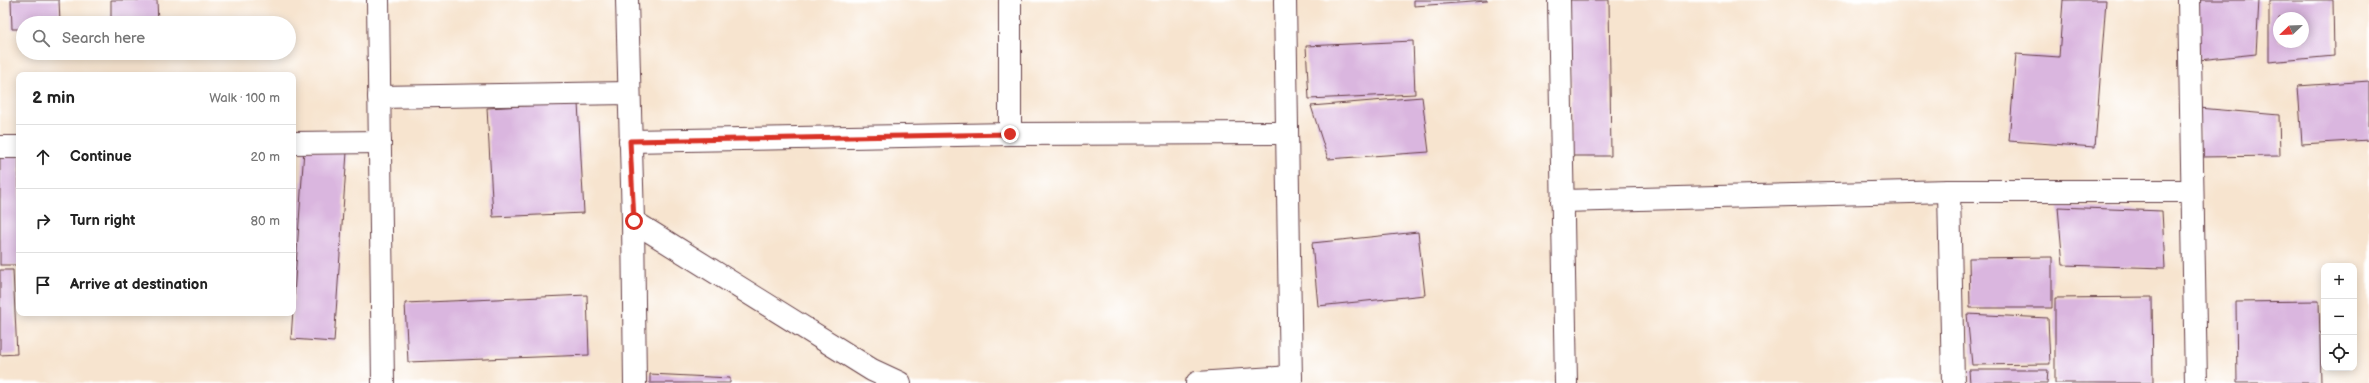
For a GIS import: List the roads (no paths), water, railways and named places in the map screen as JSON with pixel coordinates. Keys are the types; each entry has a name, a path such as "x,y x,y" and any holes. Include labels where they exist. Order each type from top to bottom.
{"street":[{"path":"378,0 383,383"},
{"path":"627,0 630,141 634,221 635,383"},
{"path":"1010,0 1010,134"},
{"path":"1196,383 1291,380 1286,0"},
{"path":"1559,0 1566,383"},
{"path":"2189,0 2196,383"},
{"path":"379,97 629,94"},
{"path":"630,141 1010,134 1287,133"},
{"path":"296,143 380,142"},
{"path":"0,147 16,147"},
{"path":"1562,201 1949,191 2192,191"},
{"path":"1949,191 1953,383"},
{"path":"634,221 872,370 900,383"}]}
